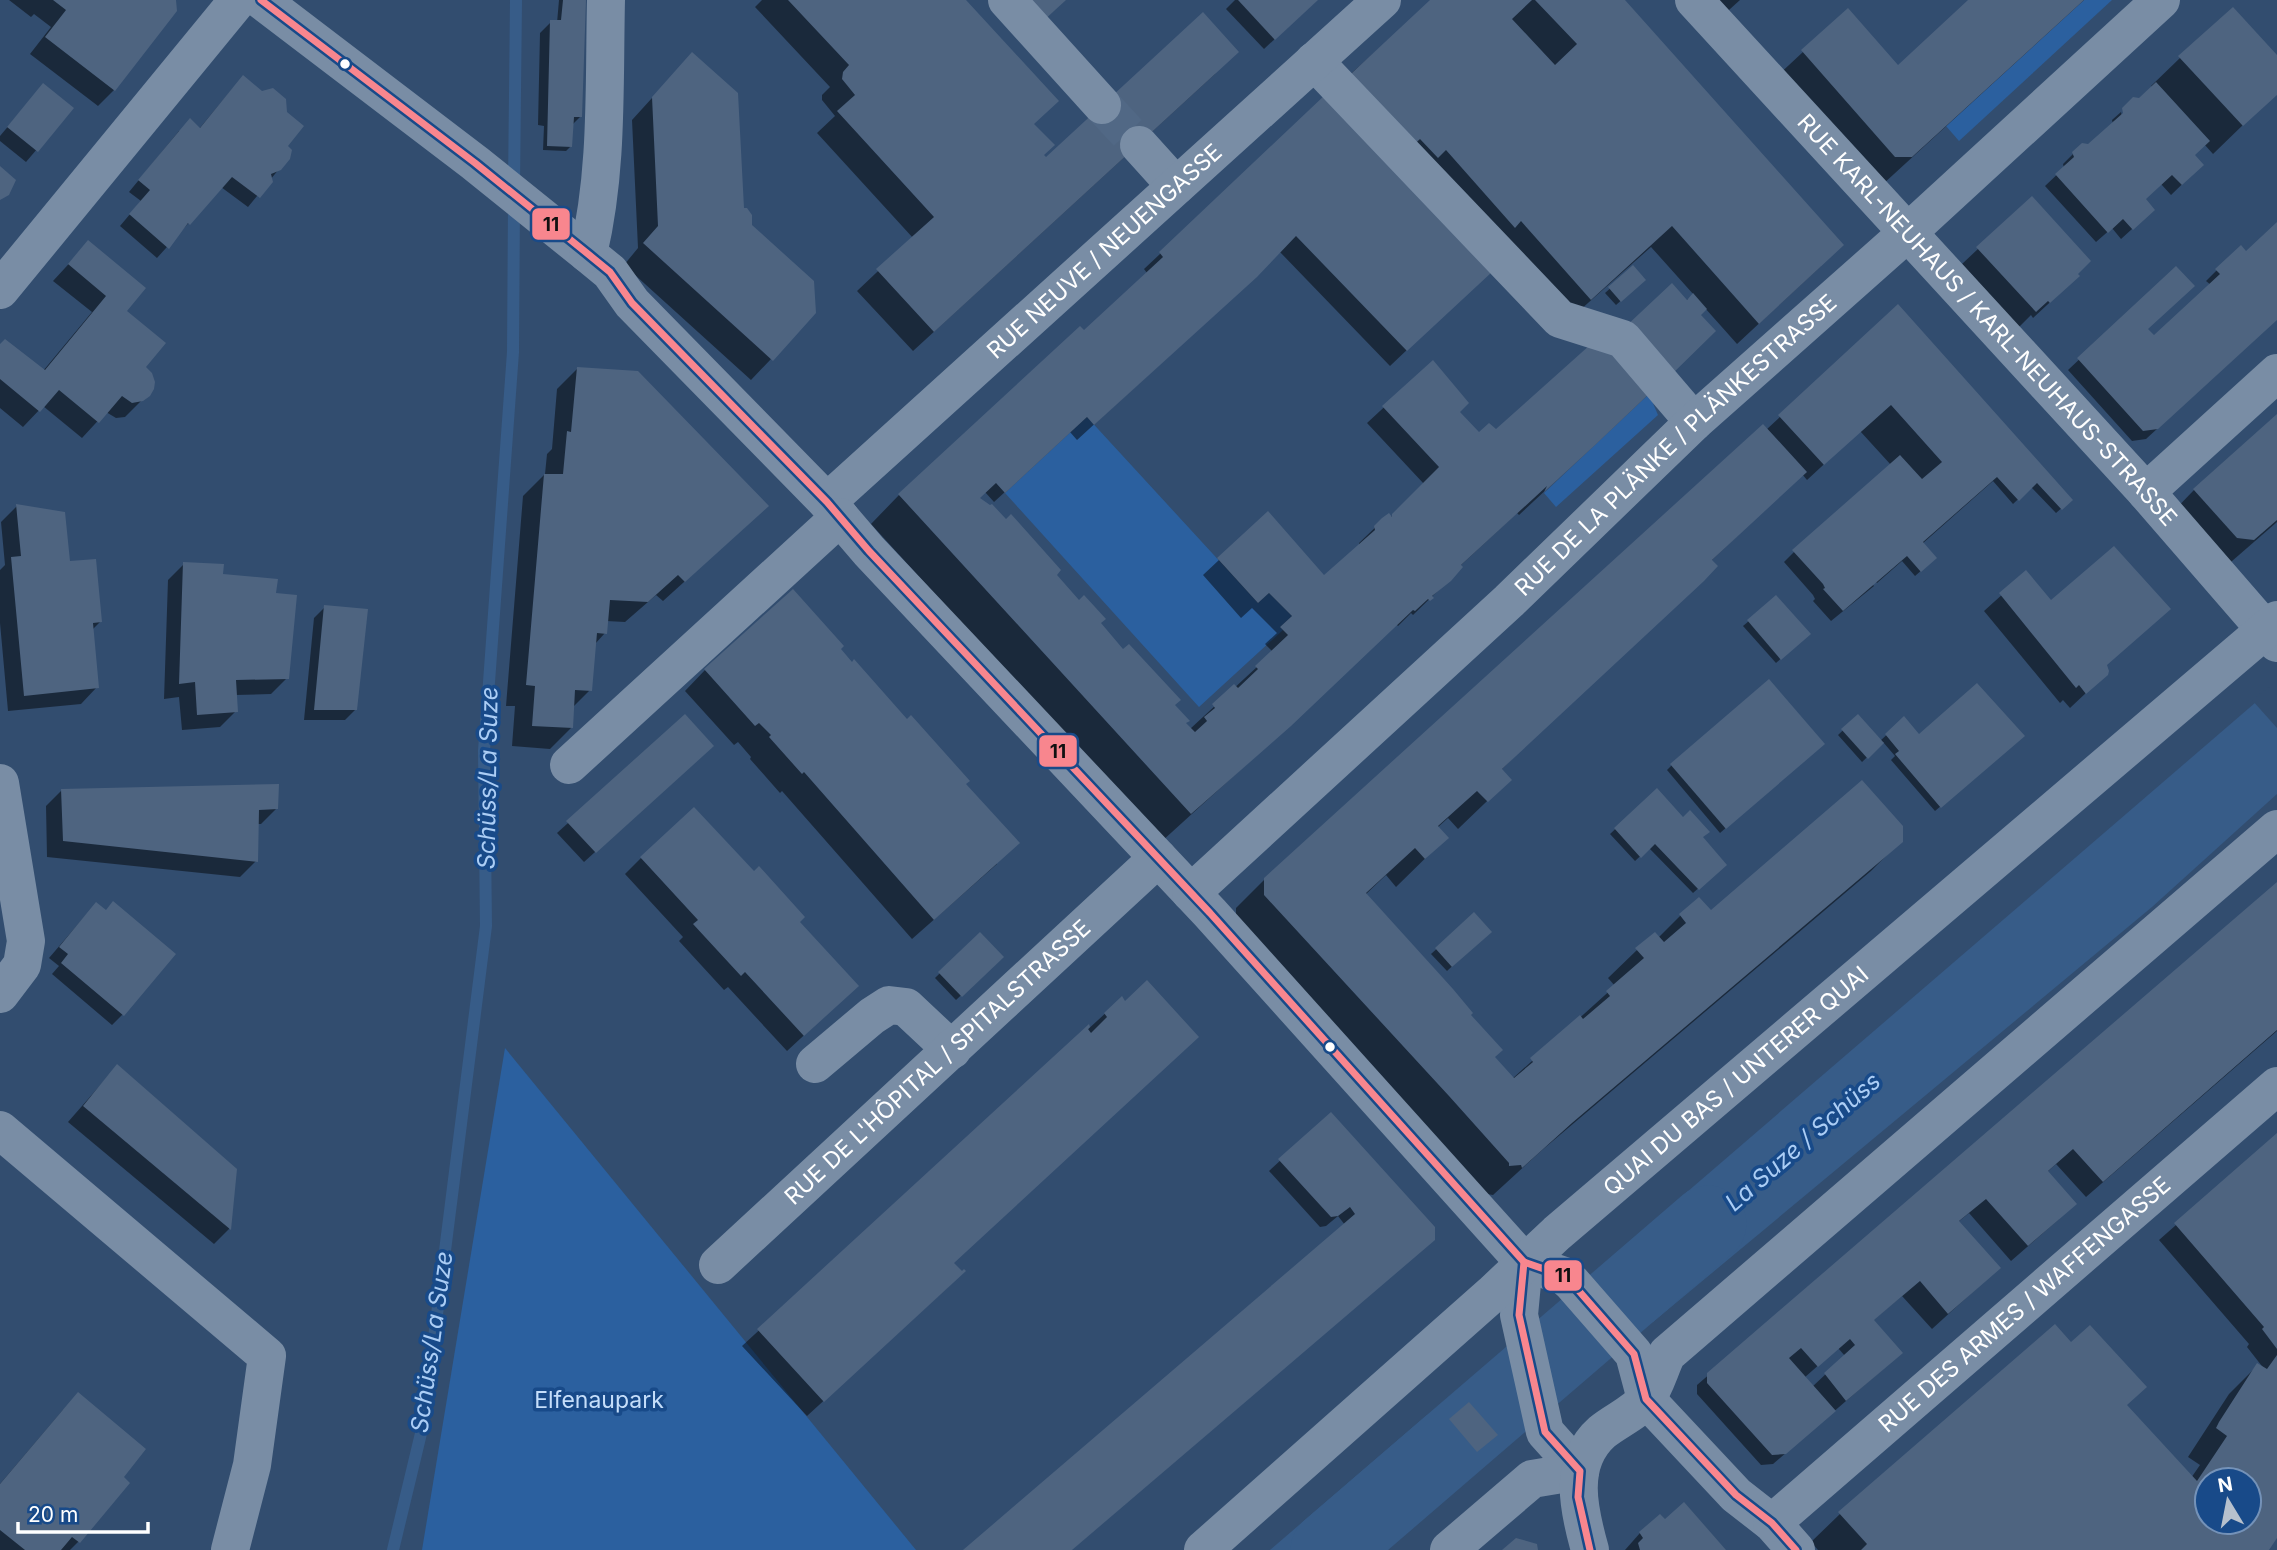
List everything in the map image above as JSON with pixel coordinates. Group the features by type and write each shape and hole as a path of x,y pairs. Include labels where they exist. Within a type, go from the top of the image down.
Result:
{"street":[{"path":"0,290 238,0"},
{"path":"261,0 475,163 610,272 632,303 833,510 1101,795 1524,1262 1564,1276 1572,1283 1634,1354 1646,1399 1736,1495 1784,1537"},
{"path":"588,254 597,215 601,178 606,0"},
{"path":"1007,0 1102,105"},
{"name":"RUE NEUVE / NEUENGASSE","path":"833,510 1176,186 1382,0"},
{"name":"RUE KARL-NEUHAUS / KARL-NEUHAUS-STRASSE","path":"1694,0 2273,631"},
{"name":"RUE DE LA PLÄNKE / PLÄNKESTRASSE","path":"1191,893 1509,601 1694,422 1906,234 2161,0"},
{"path":"1314,61 1560,319 1623,339 1694,422"},
{"path":"1139,145 1176,186"},
{"path":"2146,492 2277,373"},
{"path":"569,765 833,510"},
{"name":"QUAI DU BAS / UNTERER QUAI","path":"1203,1550 1492,1294 1524,1262 2273,631"},
{"path":"0,783 26,941 22,965 0,994"},
{"path":"1590,1550 1578,1497 1580,1471 1587,1449 1601,1433 1646,1399 1667,1354 2277,829"},
{"name":"RUE DE L'HÔPITAL / SPITALSTRASSE","path":"718,1265 1158,858"},
{"path":"815,1064 889,1005 906,1007 952,1051"},
{"name":"RUE DES ARMES / WAFFENGASSE","path":"1784,1537 2277,1086"},
{"path":"0,1130 267,1356 252,1465 230,1550"},
{"path":"1524,1262 1519,1315 1545,1432 1580,1471"},
{"path":"1449,1550 1532,1479 1580,1471"}],"green space":[{"path":"2084,0 2112,0 1959,141 1946,126"},
{"path":"1649,394 1658,415 1556,507 1544,493"},
{"path":"1087,417 1258,603 1269,593 1292,616 1280,627 1283,630 1199,707 1005,493"},
{"name":"Elfenaupark","path":"505,1048 916,1550 422,1550"}],"water":[{"path":"2277,684 2277,794 2152,907 1653,1322 1601,1266"},
{"path":"1427,1415 1476,1472 1384,1550 1270,1550"}],"pier":[{"path":"2277,681 2277,728 2252,700"}],"building":[{"path":"53,0 176,0 177,11 115,91 45,37 66,10"},
{"path":"563,0 586,0 582,117 574,117 572,147 547,146 550,20 561,20"},
{"path":"788,0 966,0 1059,101 1034,124 1055,145 1044,155 1046,157 1203,12 1239,52 934,332 876,269 934,217 837,111 855,95 842,79 843,72 849,65"},
{"path":"1022,0 1066,0 1042,22"},
{"path":"1238,0 1318,0 1275,40"},
{"path":"1430,0 1532,0 1512,19 1555,65 1577,44 1535,0 1625,0 1844,245 1759,324 1672,226 1591,300 1521,221 1515,228 1446,150 1438,158 1420,139 1404,154 1339,85"},
{"path":"1968,0 2084,0 1912,157 1895,157 1801,50 1848,8 1898,65"},
{"path":"2233,7 2277,55 2277,95 2243,126 2178,56"},
{"path":"692,52 738,93 744,208 752,215 752,225 814,281 816,313 773,361 643,243 658,226 652,97"},
{"path":"243,75 262,91 273,88 286,99 287,112 304,126 288,146 292,150 290,159 281,170 271,174 273,182 260,198 232,177 190,225 188,223 169,249 129,214 150,190 138,180 190,118 200,128"},
{"path":"2156,82 2210,141 2195,155 2204,165 2182,185 2172,175 2146,199 2155,210 2133,230 2123,219 2108,233 2055,174 2074,157 2072,152 2082,143 2088,144 2123,113 2122,108 2133,97 2139,98"},
{"path":"43,83 74,108 38,152 7,127"},
{"path":"1326,94 1492,272 1407,351 1296,236 1257,277 1094,425 1087,417 1005,493 996,483 980,498 992,504 1006,519 1011,514 1061,570 1057,575 1079,600 1084,595 1106,619 1101,623 1123,649 1129,644 1181,700 1175,705 1190,721 1186,723 1195,732 1207,721 1204,717 1215,708 1212,704 1234,684 1238,688 1258,669 1255,666 1288,635 1280,627 1292,616 1269,593 1258,603 1217,558 1268,511 1324,575 1375,530 1374,526 1382,518 1389,513 1392,517 1439,467 1382,406 1433,360 1469,403 1460,412 1479,432 1489,423 1496,429 1600,336 1649,394 1461,565 1463,567 1451,581 1432,596 1434,598 1430,601 1428,599 1413,610 1291,726 1191,814 898,494 1080,326 1084,330 1163,257 1159,252"},
{"path":"0,166 16,180 9,195 0,200"},
{"path":"2032,196 2091,261 2078,274 2080,276 2036,312 1976,247"},
{"path":"2277,222 2277,320 2158,429 2143,431 2077,358 2176,266 2195,286 2148,329 2154,335 2220,274 2215,269 2241,245 2246,251"},
{"path":"88,240 146,288 127,311 166,343 146,367 155,382 150,396 143,401 132,403 122,396 99,423 59,390 40,412 0,379 0,344 5,339 45,370 106,296 68,264"},
{"path":"1633,265 1646,280 1621,302 1608,287"},
{"path":"1672,283 1687,300 1693,293 1707,309 1701,315 1716,331 1669,377 1624,328"},
{"path":"1898,304 2073,500 2062,510 2037,483 2019,501 1997,477 1923,542 1937,558 1921,572 1907,556 1843,611 1792,550 1900,455 1922,479 1942,462 1891,405 1824,465 1778,415"},
{"path":"577,367 638,371 769,506 685,582 678,575 648,602 610,600 607,634 597,633 592,691 575,690 573,728 532,726 535,686 526,685 544,474 563,474 567,431 571,432"},
{"path":"2277,414 2277,520 2254,540 2237,538 2193,489"},
{"path":"1763,424 1807,472 1712,560 1718,566 1704,581 1502,769 1512,780 1488,802 1477,791 1438,826 1449,838 1425,859 1415,848 1366,893 1453,989 1473,1013 1471,1015 1503,1050 1495,1057 1514,1078 1533,1062 1530,1058 1580,1015 1583,1019 1610,996 1606,991 1644,958 1635,948 1655,932 1664,942 1686,923 1679,914 1699,897 1711,910 1862,780 1903,826 1903,842 1522,1168 1521,1165 1509,1166 1449,1096 1264,895 1264,878"},
{"path":"16,504 65,512 70,561 96,559 102,622 93,623 99,688 24,696 11,557 21,556"},
{"path":"2114,546 2171,609 2107,665 2108,675 2086,694 2079,685 2076,688 1999,593 2026,570 2051,600"},
{"path":"183,562 224,564 223,574 278,579 276,593 297,595 289,679 236,680 238,712 197,715 195,682 179,684"},
{"path":"793,589 844,646 841,649 852,662 854,659 907,719 911,715 970,781 966,784 1020,843 934,920 804,772 802,774 769,737 771,735 759,723 755,726 704,669"},
{"path":"1776,595 1811,634 1781,660 1747,620"},
{"path":"324,605 368,609 357,710 314,710"},
{"path":"1769,679 1825,744 1726,829 1670,764"},
{"path":"1977,683 2025,736 1941,808 1895,754 1899,751 1885,734 1904,716 1919,734"},
{"path":"685,714 714,746 596,853 566,821"},
{"path":"1858,714 1884,743 1868,759 1841,729"},
{"path":"279,784 278,809 259,810 258,862 63,841 61,789"},
{"path":"1657,788 1683,817 1690,810 1710,832 1703,837 1727,865 1699,890 1655,844 1641,858 1614,828"},
{"path":"694,807 754,871 759,866 805,917 800,922 859,986 804,1036 745,972 741,976 693,924 698,920 640,857"},
{"path":"2277,882 2277,1030 2103,1182 2073,1149 2048,1171 2077,1204 2028,1246 1986,1199 1959,1221 2001,1268 1948,1314 1920,1281 1874,1320 1903,1353 1846,1401 1824,1373 1855,1345 1850,1339 1818,1367 1801,1348 1789,1358 1836,1411 1786,1454 1772,1455 1707,1383 1707,1373"},
{"path":"113,901 176,954 124,1016 61,963 68,954 59,947 96,902 106,910"},
{"path":"1474,912 1492,932 1452,967 1435,948"},
{"path":"980,932 1004,957 962,997 938,972"},
{"path":"1147,980 1199,1037 954,1263 962,1271 966,1271 824,1402 757,1329 1089,1024 1091,1033 1107,1017 1104,1013 1122,996 1125,1001"},
{"path":"117,1064 237,1169 231,1230 83,1106"},
{"path":"1331,1112 1435,1227 1435,1240 1072,1550 963,1550 1355,1214 1350,1207 1338,1216 1331,1217 1278,1159"},
{"path":"2277,1133 2277,1349 2262,1329 2264,1327 2174,1223"},
{"path":"2055,1324 2071,1342 2090,1325 2147,1387 2127,1405 2193,1477 2193,1536 2263,1536 2263,1466 2207,1466 2227,1436 2216,1428 2219,1422 2257,1363 2267,1369 2277,1355 2277,1538 2269,1550 1861,1550 1867,1544 1838,1512"},
{"path":"78,1392 146,1449 124,1477 130,1483 80,1543 72,1537 61,1550 25,1550 0,1530 0,1484"},
{"path":"1469,1402 1498,1435 1477,1452 1449,1419"},
{"path":"1684,1502 1726,1550 1640,1550 1638,1543 1643,1538 1639,1532 1660,1514 1665,1519"},
{"path":"1516,1538 1537,1544 1538,1550 1502,1550"}],"waterway":[{"name":"Schüss/La Suze","path":"514,185 516,0"},
{"name":"Schüss/La Suze","path":"393,1550 423,1425 486,926 484,751 513,352 514,203"},
{"name":"La Suze / Schüss","path":"1329,1550 1708,1224"}],"tunnel":[{"path":"1102,105 1139,145"}],"transit line":[{"name":"11","path":"261,0 475,163 610,272 632,303 827,502 869,551 1210,913 1524,1262 1564,1276 1572,1283 1634,1354 1646,1399 1736,1495 1772,1523 1796,1550"},
{"name":"11","path":"1524,1262 1519,1315 1545,1432 1580,1471 1578,1497 1590,1550"}]}
